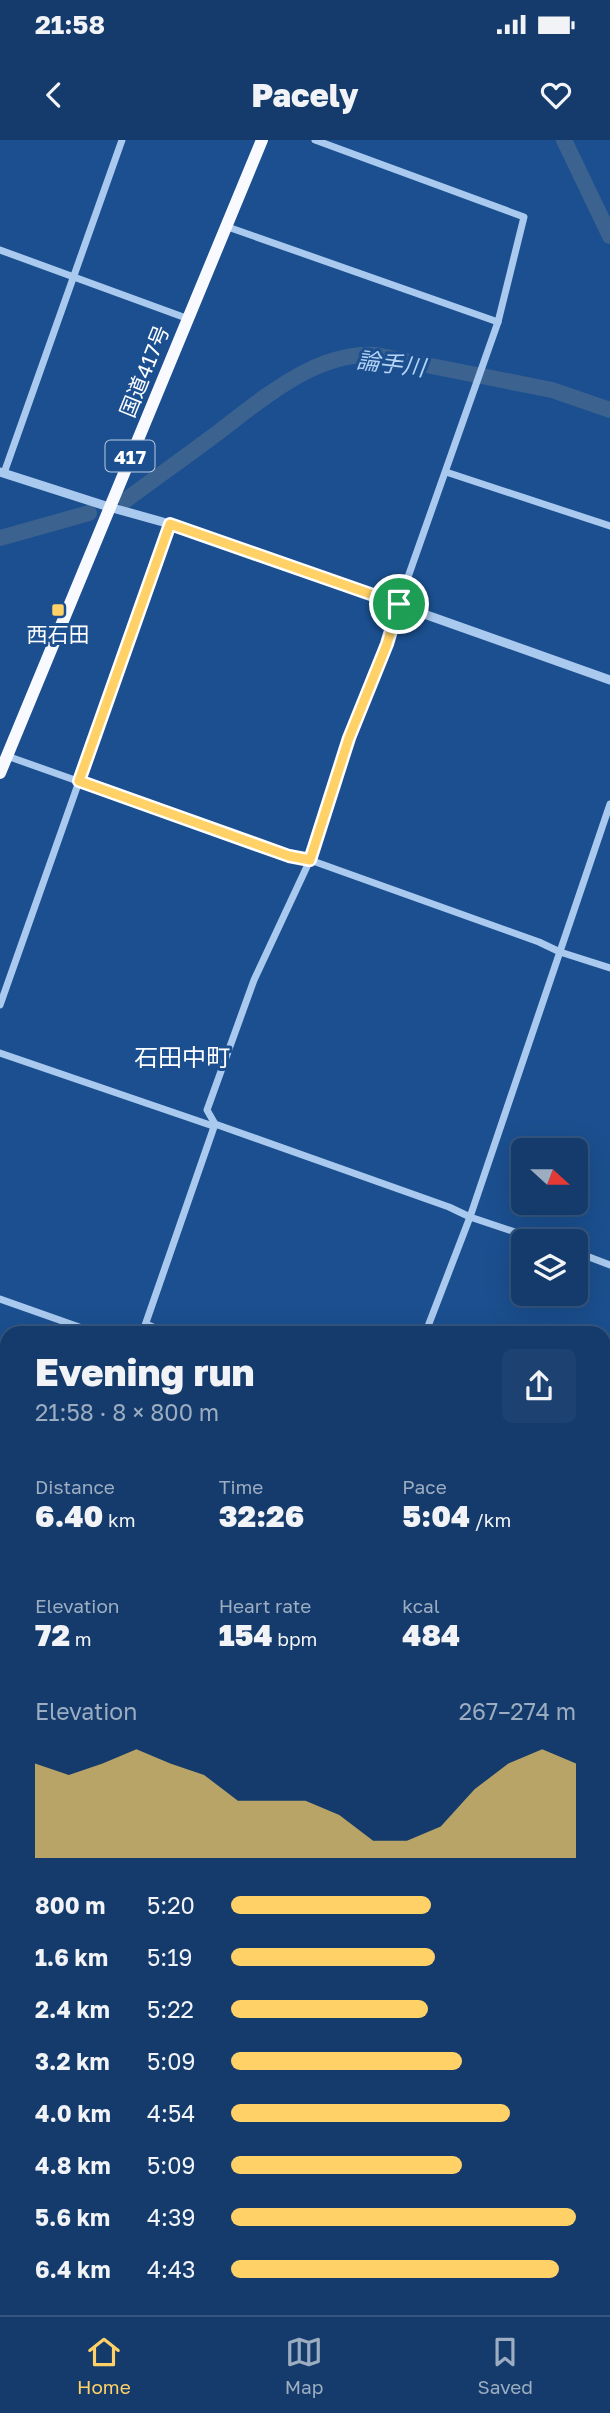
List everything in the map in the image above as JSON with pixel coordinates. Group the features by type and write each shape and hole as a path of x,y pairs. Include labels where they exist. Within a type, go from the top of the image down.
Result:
{"highway":[{"name":"国道417号","path":"0,773 186,318 262,140"}],"street":[{"path":"122,140 2,472 170,524 610,680"},
{"path":"151,1326 146,1324 214,1125 207,1110 254,980 310,860 349,738 387,644 498,322 524,217 315,140"},
{"path":"225,225 498,322"},
{"path":"0,250 186,318"},
{"path":"446,472 610,526"},
{"path":"0,1005 170,524"},
{"path":"7,756 289,856 310,860 539,942 560,953 610,968"},
{"path":"428,1326 470,1217 610,804"},
{"path":"0,1053 449,1206 470,1217 511,1231"},
{"path":"588,1257 610,1265"},
{"path":"0,1299 76,1326"}],"waterway":[{"path":"564,140 610,236"},
{"name":"論手川","path":"126,500 288,381 331,361 353,356 376,355 552,390 610,410"},
{"name":"論手川","path":"0,538 89,513"}],"place":[{"name":"西石田","path":"58,610"}],"district":[{"name":"石田中町","path":"182,1056"}],"route":[{"path":"170,524 399,604 387,644 349,738 310,860 289,856 79,781 170,524"}]}
